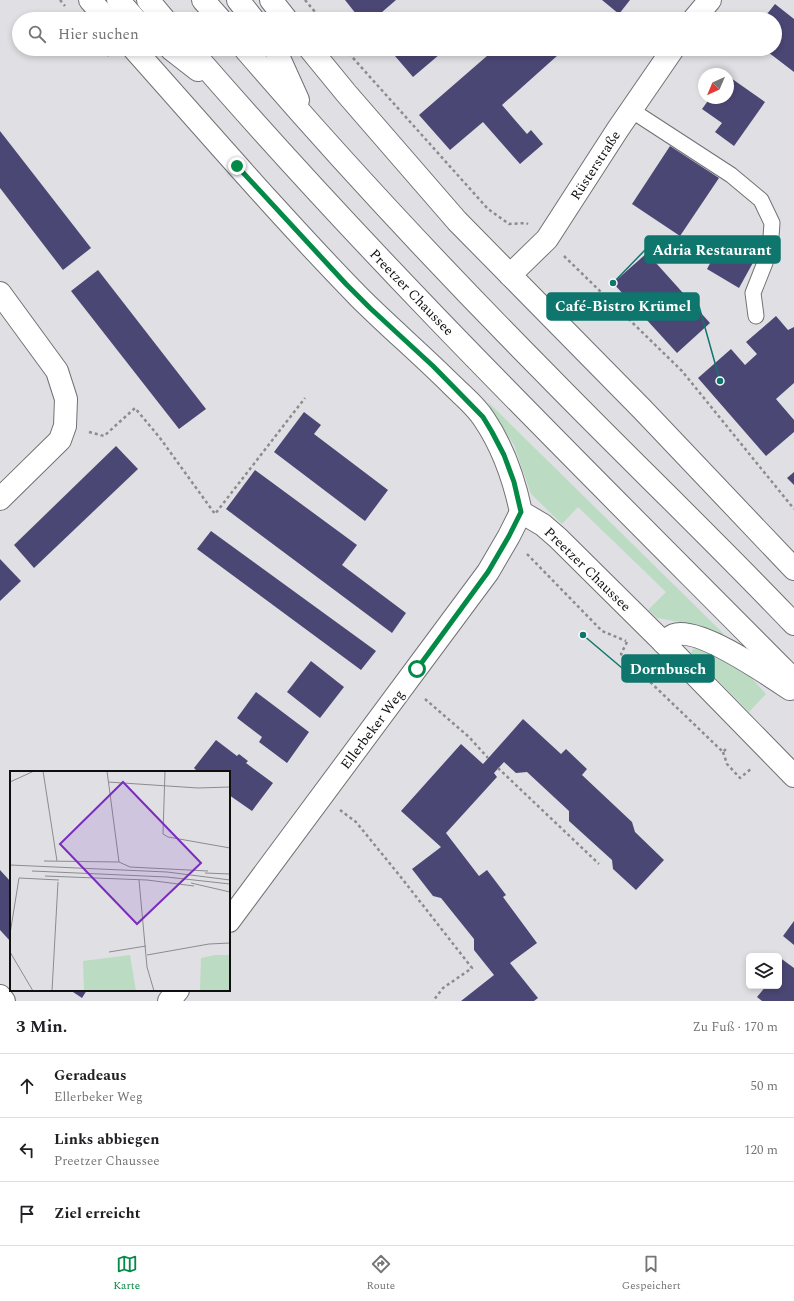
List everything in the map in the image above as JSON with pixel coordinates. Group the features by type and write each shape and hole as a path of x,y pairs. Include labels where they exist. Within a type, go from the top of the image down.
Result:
{"main road":[{"path":"90,0 101,12"},
{"path":"118,0 129,12"},
{"path":"148,0 158,12"},
{"path":"203,0 214,12"},
{"path":"238,0 247,12"},
{"path":"271,0 280,12"},
{"path":"700,12 710,0"},
{"path":"140,56 237,166 324,261 370,308 438,371 483,417 504,455 514,482 521,512"},
{"path":"179,56 228,94"},
{"name":"Preetzer Chaussee","path":"196,56 228,94 411,292 794,680"},
{"path":"251,56 309,123 432,256 549,378 794,624"},
{"path":"278,56 309,123"},
{"path":"316,56 457,221 643,410 794,569"},
{"name":"Rüsterstraße","path":"510,275 547,239 668,56"},
{"path":"0,293 57,371 66,399 65,426 60,440 0,499"},
{"name":"Preetzer Chaussee","path":"521,512 558,538 663,642 794,776"},
{"name":"Ellerbeker Weg","path":"230,920 488,572 521,512"},
{"path":"663,642 674,635 682,634 709,641 756,666 794,692"},
{"path":"169,1001 177,991"},
{"path":"0,996 4,1001"}],"lane":[{"path":"631,110 731,175 761,200 772,223 770,250 752,293 756,316"}],"path":[{"path":"305,0 315,12"},
{"path":"351,56 488,209 509,224 526,223 547,239 682,371 794,510"},
{"path":"65,426 104,436 135,408 160,438 214,514 304,398"},
{"path":"627,642 621,654 723,752 727,764 740,778 752,767"},
{"path":"406,683 469,737 488,758"},
{"path":"723,752 728,747"},
{"path":"498,768 599,864"},
{"path":"322,796 356,822 472,968 443,988 433,1001"}],"green space":[{"path":"488,402 724,634 719,636 702,626 657,618 648,610 666,592 578,507 562,524 531,494 514,445 495,416"},
{"path":"695,646 748,674 766,694 749,712 691,653"}],"building":[{"path":"345,0 396,0 382,12 354,12"},
{"path":"602,0 630,0 621,12 617,12"},
{"path":"775,4 794,19 794,72 773,56 782,56 782,12 769,12"},
{"path":"395,56 438,56 413,77"},
{"path":"487,56 557,56 502,105 527,134 531,130 543,144 520,164 483,122 450,150 419,115"},
{"path":"734,80 765,102 734,146 715,132 722,123 702,109 706,104 734,104"},
{"path":"0,131 91,248 63,270 0,188"},
{"path":"670,146 719,178 680,236 632,204"},
{"path":"723,240 755,259 739,288 707,269"},
{"path":"647,253 710,323 677,353 613,283"},
{"path":"98,270 206,409 179,429 71,291"},
{"path":"776,316 788,330 794,327 794,383 776,399 794,420 794,432 766,456 698,378 731,349 745,365 757,354 746,342"},
{"path":"304,412 321,425 314,434 388,490 365,521 274,452"},
{"path":"116,446 138,469 34,568 14,545"},
{"path":"255,470 357,545 342,565 406,613 392,633 226,509"},
{"path":"794,472 794,485 787,478"},
{"path":"211,531 376,651 361,670 197,549"},
{"path":"0,559 21,581 0,601"},
{"path":"311,661 344,687 320,718 287,692"},
{"path":"256,692 309,732 287,763 259,742 262,737 237,718"},
{"path":"523,719 561,754 566,749 587,769 582,775 632,822 635,832 664,860 636,890 613,869 612,860 569,821 569,811 527,772 516,773 504,762 494,773 497,777 446,833 479,876 487,870 506,895 503,897 537,943 510,963 538,998 534,1001 461,1001 494,975 474,950 474,939 441,898 433,896 412,869 441,847 401,811 461,744 483,764"},
{"path":"216,740 237,756 239,754 248,761 246,763 273,783 252,811 230,796 230,771 197,771 194,768"},
{"path":"0,870 10,881 10,941 0,930"},
{"path":"794,921 794,945 783,936"},
{"path":"782,959 794,968 794,1001 762,1001 757,997 764,989 782,989"},
{"path":"72,991 86,991 82,998"}],"place":[{"name":"Adria Restaurant","path":"613,283"},
{"name":"Café-Bistro Krümel","path":"720,381"},
{"name":"Dornbusch","path":"583,635"}],"route":[{"path":"237,166 346,284 433,366 483,417 504,455 514,482 521,512 516,523 488,572 417,669"}]}
